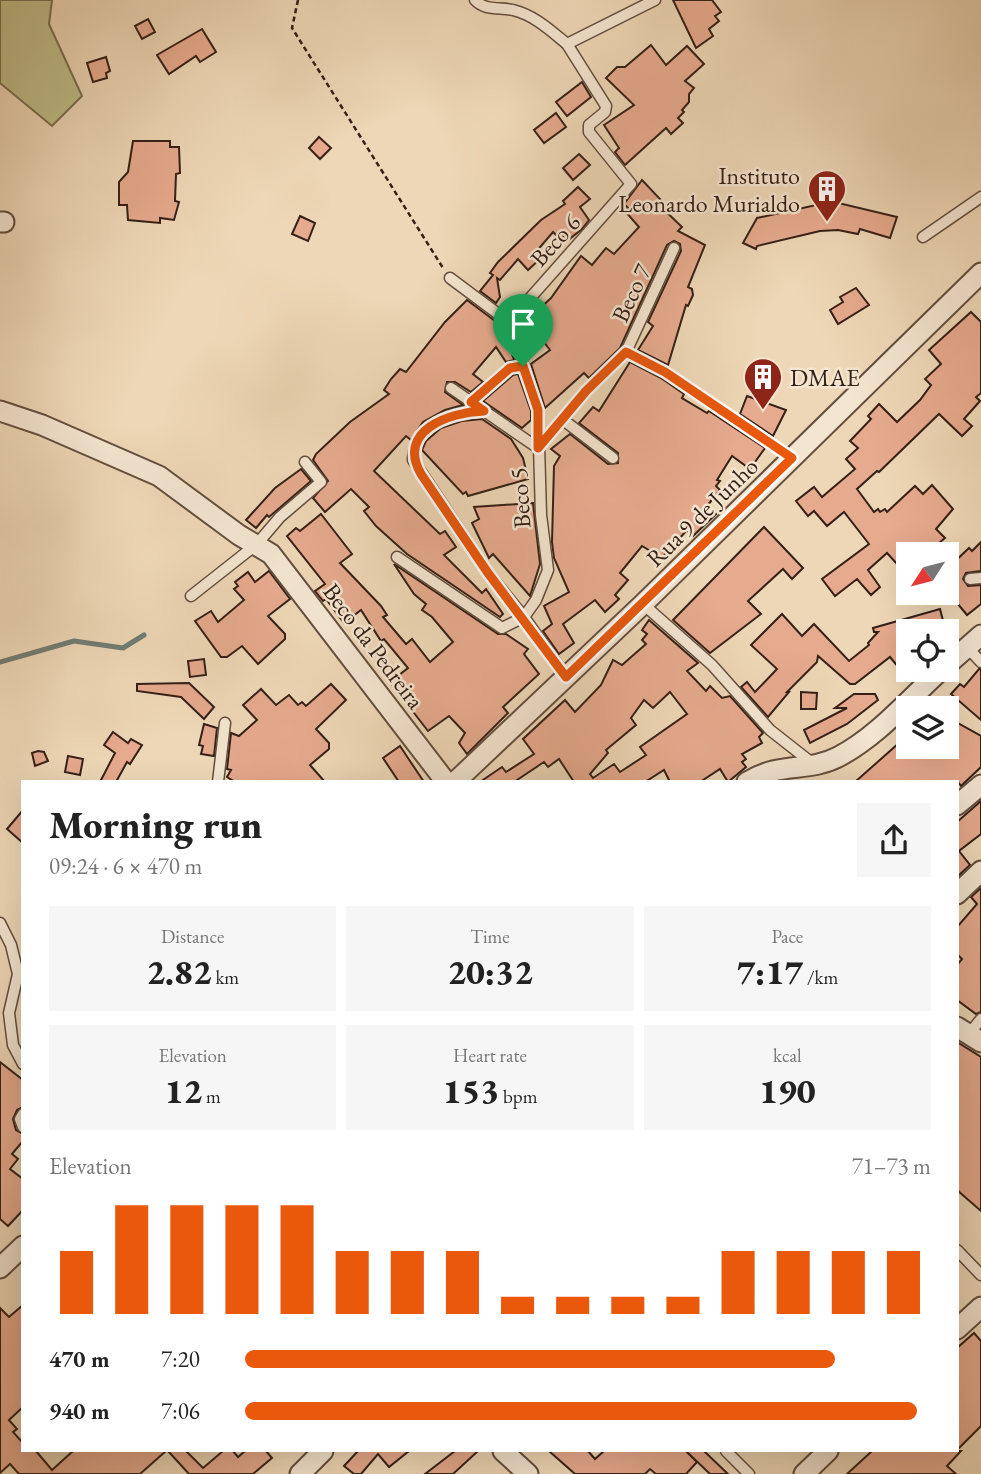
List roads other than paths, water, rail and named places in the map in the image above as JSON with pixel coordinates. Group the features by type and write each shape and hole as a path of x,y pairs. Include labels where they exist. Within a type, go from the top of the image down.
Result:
{"street":[{"name":"Rua 9 de Junho","path":"457,780 643,604 981,273"},
{"name":"Beco da Pedreira","path":"0,411 42,425 159,476 239,535 257,544 285,568 444,780"},
{"path":"959,654 974,641"},
{"path":"752,780 785,766 815,766 859,744 928,682"},
{"path":"959,803 981,785"},
{"path":"959,892 981,871"},
{"path":"959,1327 981,1307"},
{"path":"300,1474 322,1452"},
{"path":"504,1452 528,1474"},
{"path":"804,1474 827,1452"}],"lane":[{"path":"475,0 484,7 513,10 540,22 567,44 655,0"},
{"name":"Beco 6","path":"509,322 631,184 589,132 589,125 605,113 606,106 567,44"},
{"path":"923,237 981,197"},
{"name":"Beco 7","path":"538,448 626,352 674,247"},
{"path":"450,278 509,322"},
{"name":"Beco 5","path":"509,322 538,410 541,515 548,570 536,600 524,617"},
{"path":"626,352 665,372 792,458"},
{"path":"471,402 510,368 523,366"},
{"path":"451,388 538,448"},
{"path":"484,411 460,411 437,420 417,443 413,460 488,573 524,617 566,677"},
{"path":"562,419 613,458"},
{"path":"191,596 257,544 280,517 321,482 305,462"},
{"path":"397,557 502,628 524,617"},
{"path":"970,579 981,578"},
{"path":"643,604 712,665 770,730 815,766"},
{"path":"974,641 981,662"},
{"path":"218,780 225,723"},
{"path":"0,923 11,945 18,974 9,1013 13,1045 21,1060"},
{"path":"959,1252 981,1275"},
{"path":"727,1452 749,1474"}],"waterway":[{"path":"0,662 74,641 123,648 144,635"}],"place":[{"name":"Instituto Leonardo Murialdo","path":"827,223"},
{"name":"DMAE","path":"763,411"}]}
